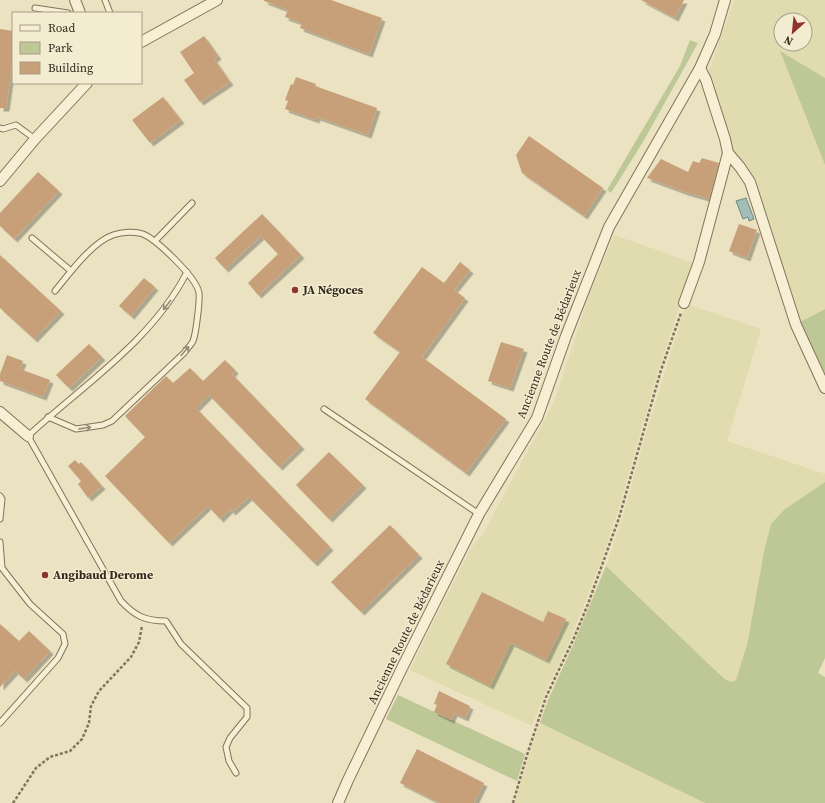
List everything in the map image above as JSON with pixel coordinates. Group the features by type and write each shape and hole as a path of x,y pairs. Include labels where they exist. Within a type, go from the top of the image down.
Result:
{"street":[{"path":"75,0 80,12"},
{"path":"142,41 217,0"},
{"name":"Ancienne Route de Bédarieux","path":"338,803 402,668 479,514 537,418 566,336 609,226 700,68 715,34 725,0"},
{"path":"684,303 699,262 728,154 726,139 706,80 700,68"},
{"path":"0,181 35,139 86,84"},
{"path":"728,154 740,167 750,182 796,325 825,388"},
{"path":"0,412 28,436"}],"lane":[{"path":"105,0 110,12"},
{"path":"35,8 61,12"},
{"path":"0,128 3,129 16,125 35,139"},
{"path":"155,241 192,204"},
{"path":"48,417 76,429 103,425 112,421 184,353 194,340 199,306 199,291 187,272 155,241 142,234 128,232 104,239 81,259 54,291"},
{"path":"32,238 71,271"},
{"path":"187,272 178,291 152,325 116,359 28,436 121,601 131,612 144,618 154,621 166,621 181,644 247,708 247,717 230,738 226,747 229,761 236,773"},
{"path":"324,409 479,514"},
{"path":"0,496 2,499 0,519"},
{"path":"0,542 2,568 30,604 63,634 65,644 58,658 0,723"}],"path":[{"path":"513,803 546,697 574,638 620,518 661,370 684,303"},
{"path":"13,803 36,768 50,757 70,750 82,739 89,723 91,706 99,691 131,657 139,642 144,618"}],"shaded area":[{"path":"734,0 825,0 825,78 780,52 825,164 825,309 798,323 735,155 708,74"},
{"path":"614,235 694,263 658,372 618,511 602,558 569,643 547,688 532,726 410,670 471,548 484,532 554,402 589,296"},
{"path":"686,304 761,329 727,441 825,474 825,482 785,509 764,552 747,645 738,676 736,680 732,682 726,680 716,671 606,566 624,512 648,426"},
{"path":"540,723 705,803 515,803"}],"green space":[{"path":"690,40 698,43 643,142 611,193 607,190 680,66"},
{"path":"780,52 825,78 825,165"},
{"path":"825,309 825,381 798,323"},
{"path":"825,482 825,658 818,673 825,677 825,803 705,803 540,723 548,700 574,643 606,566 726,680 732,682 736,680 747,645 764,552 771,524 785,509"},
{"path":"398,695 525,754 517,781 386,719"}],"water":[{"path":"746,198 754,219 749,221 748,217 743,219 736,201"}],"building":[{"path":"264,0 331,0 382,18 369,54 300,28 302,23 285,17 288,10"},
{"path":"641,0 684,0 675,18"},
{"path":"0,29 12,31 12,66 6,108 0,108"},
{"path":"204,36 218,56 214,59 230,82 200,102 184,80 194,73 180,52"},
{"path":"296,77 316,84 315,86 377,108 368,135 317,117 316,120 285,109 288,101 285,100 291,84 293,85"},
{"path":"163,97 181,120 150,143 132,120"},
{"path":"529,136 603,188 584,216 522,173 516,155"},
{"path":"702,158 719,163 709,199 647,178 661,159 688,172 693,161 699,163"},
{"path":"38,172 59,191 14,239 0,226 0,213"},
{"path":"262,214 301,255 258,295 248,283 278,254 261,236 225,269 215,258"},
{"path":"739,224 757,230 747,258 729,251"},
{"path":"0,255 61,311 34,339 0,308"},
{"path":"460,262 470,270 454,290 465,298 422,357 506,419 466,473 365,399 400,352 373,333 422,267 444,283"},
{"path":"144,278 155,287 131,316 119,306"},
{"path":"501,342 524,349 510,388 488,381"},
{"path":"89,344 102,357 69,388 56,375"},
{"path":"7,355 23,361 20,369 50,380 43,397 0,381 0,374"},
{"path":"225,360 235,370 232,374 301,446 279,467 209,395 196,408 330,547 314,563 249,497 232,512 230,509 220,519 208,506 169,543 105,476 145,437 125,416 166,376 173,383 190,368 203,381"},
{"path":"329,452 363,485 329,519 296,485"},
{"path":"75,460 79,464 81,462 102,486 88,498 78,484 81,481 68,466"},
{"path":"390,525 419,555 361,612 331,582"},
{"path":"482,592 543,622 548,611 566,619 546,660 511,643 490,686 446,664"},
{"path":"0,624 19,641 29,631 50,651 24,679 15,671 0,687"},
{"path":"439,691 470,706 465,718 454,713 451,720 434,712 437,705 434,704"},
{"path":"417,749 484,783 474,803 440,803 400,783"}],"place":[{"name":"JA Négoces","path":"295,290"},
{"name":"Angibaud Derome","path":"45,575"}]}
